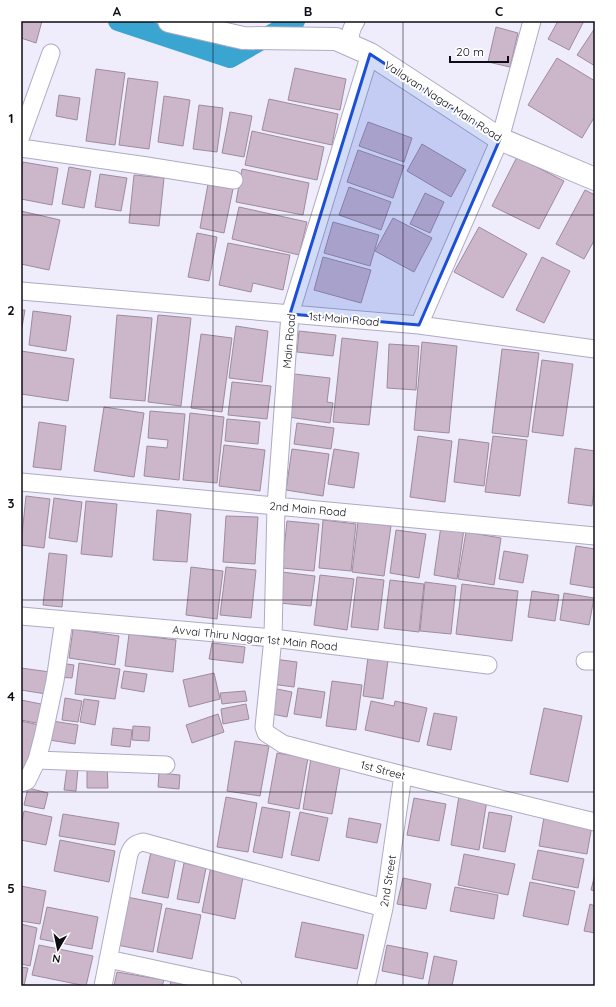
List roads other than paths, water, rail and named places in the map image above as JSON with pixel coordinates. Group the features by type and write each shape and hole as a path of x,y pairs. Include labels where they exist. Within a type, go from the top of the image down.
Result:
{"street":[{"path":"168,21 243,38 352,46"},
{"name":"Main Road","path":"273,638 276,506 290,314 352,46 350,34 351,28 356,21"},
{"path":"419,325 500,139 532,21"},
{"name":"Vallavan Nagar Main Road","path":"352,46 500,139 595,179"},
{"path":"21,136 51,53"},
{"path":"21,148 234,180"},
{"name":"1st Main Road","path":"21,291 419,325 595,349"},
{"name":"2nd Main Road","path":"21,482 595,536"},
{"name":"Avvai Thiru Nagar 1st Main Road","path":"21,616 273,638 488,665"},
{"path":"21,783 27,782 37,760 44,736 55,681 64,620"},
{"name":"1st Street","path":"273,638 264,727 266,733 283,744 595,822"},
{"path":"37,760 166,765"},
{"name":"2nd Street","path":"366,986 384,908 403,775"},
{"path":"103,986 129,854 132,847 143,842 384,908"},
{"path":"108,959 233,986"}],"waterway":[{"path":"118,21 230,58 295,21"}]}
